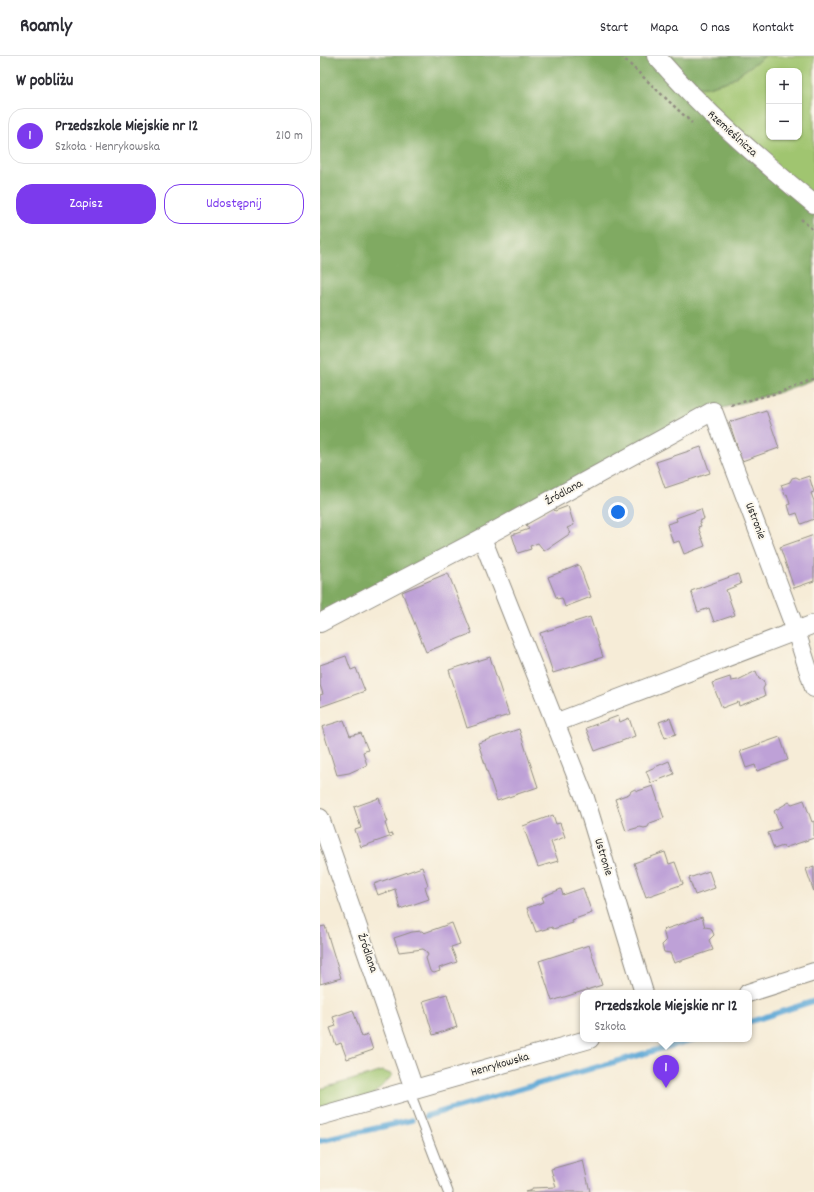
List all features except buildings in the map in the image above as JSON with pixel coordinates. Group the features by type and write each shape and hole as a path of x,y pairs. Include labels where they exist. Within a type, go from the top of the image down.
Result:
{"street":[{"name":"Rzemieślnicza","path":"656,56 684,88 726,130 814,204"},
{"name":"Źródlana","path":"320,623 482,538 714,411"},
{"name":"Ustronie","path":"714,411 796,631 814,688"},
{"name":"Ustronie","path":"482,538 585,798 643,990"},
{"path":"556,723 814,624"},
{"name":"Źródlana","path":"320,818 411,1090"},
{"path":"752,992 814,972"},
{"name":"Henrykowska","path":"320,1116 580,1042"}],"lane":[{"path":"411,1090 448,1192"}],"path":[{"path":"714,411 780,392 814,379"}],"green space":[{"path":"320,56 765,56 731,80 708,87 685,88 814,204 814,379 780,392 713,411 320,623"},
{"path":"765,56 814,56 814,204 684,88 708,87 731,80"},
{"path":"383,1071 393,1075 365,1103 320,1116 320,1089"}],"waterway":[{"path":"752,1021 814,1001"},
{"path":"426,1116 685,1042"},
{"path":"320,1141 412,1120"}],"place":[{"name":"Przedszkole Miejskie nr 12","path":"666,1088"}]}
